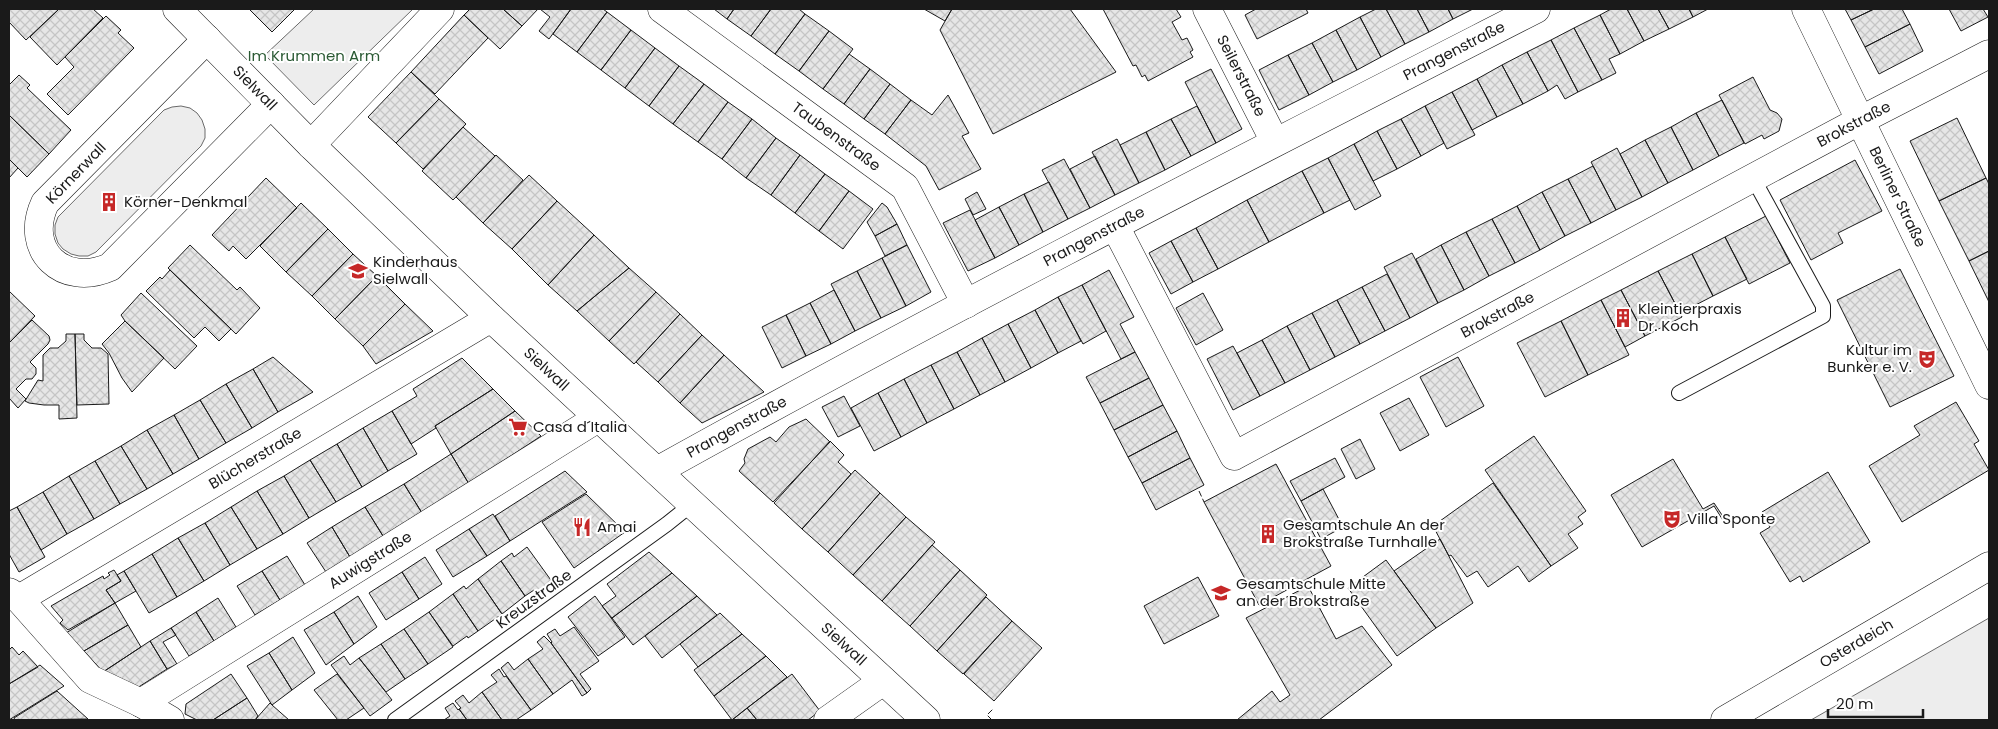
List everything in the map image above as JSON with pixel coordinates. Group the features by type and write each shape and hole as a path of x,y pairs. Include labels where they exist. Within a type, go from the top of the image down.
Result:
{"street":[{"name":"Sielwall","path":"177,9 311,145 491,318 926,720"},
{"path":"311,145 440,9"},
{"name":"Taubenstraße","path":"662,9 905,187 966,304"},
{"name":"Seilerstraße","path":"1207,9 1275,142"},
{"name":"Prangenstraße","path":"657,471 966,304 1275,142 1536,9"},
{"name":"Berliner Straße","path":"1806,9 1989,385"},
{"name":"Körnerwall","path":"207,39 46,203 40,214 38,226 40,238 50,259 72,273 85,275 98,273 110,267 271,104"},
{"name":"Brokstraße","path":"1115,226 1234,456 1861,120 1989,54"},
{"name":"Blücherstraße","path":"14,595 491,318"},
{"name":"Auwigstraße","path":"141,703 598,418"},
{"name":"Osterdeich","path":"1725,720 1989,566"},
{"path":"14,595 90,679 141,703 170,720"},
{"path":"828,720 883,681"}],"lane":[{"path":"1678,393 1823,316 1823,306 1753,178"},
{"name":"Kreuzstraße","path":"395,720 692,504"}],"shaded area":[{"name":"Im Krummen Arm","path":"314,9 413,9 314,105 265,55"},
{"path":"181,106 190,108 202,120 205,138 201,146 96,252 88,256 79,256 63,249 58,243 55,234 55,225 58,217 164,110"},
{"path":"1989,618 1989,720 1811,720"}],"building":[{"path":"9,9 59,9 26,40 9,22"},
{"path":"59,9 93,9 103,18 57,65 30,37"},
{"path":"249,9 295,9 272,32"},
{"path":"470,9 503,9 522,26 500,49 464,15"},
{"path":"503,9 538,9 522,26"},
{"path":"540,9 571,9 549,39 539,31 550,17"},
{"path":"571,9 603,9 607,12 577,52 553,34"},
{"path":"714,9 734,9 727,19"},
{"path":"734,9 771,9 751,36 727,19"},
{"path":"771,9 799,9 805,14 775,54 751,36"},
{"path":"924,9 952,9 945,21"},
{"path":"952,9 1070,9 1116,72 993,134 940,30"},
{"path":"1103,9 1176,9 1181,17 1172,22 1182,40 1187,38 1193,50 1190,52 1193,57 1148,81 1145,75 1142,77 1136,65 1133,66"},
{"path":"1256,9 1306,9 1308,13 1257,39 1245,15"},
{"path":"1376,9 1386,9 1405,44 1381,57 1360,17"},
{"path":"1386,9 1417,9 1429,32 1405,44"},
{"path":"1417,9 1448,9 1453,19 1429,32"},
{"path":"1448,9 1473,9 1453,19"},
{"path":"1611,9 1627,9 1644,41 1620,54 1600,15"},
{"path":"1627,9 1658,9 1669,29 1644,41"},
{"path":"1658,9 1689,9 1693,17 1669,29"},
{"path":"1689,9 1708,9 1693,17"},
{"path":"1845,9 1874,9 1851,20"},
{"path":"1874,9 1902,9 1910,24 1865,47 1851,20"},
{"path":"1949,9 1983,9 1988,17 1961,31"},
{"path":"607,12 631,30 601,70 577,52"},
{"path":"805,14 829,31 799,71 775,54"},
{"path":"464,15 488,38 435,94 411,72"},
{"path":"1600,15 1620,54 1609,59 1616,73 1602,80 1574,28"},
{"path":"106,16 121,30 118,33 134,48 68,115 47,94 74,67 65,57"},
{"path":"1360,17 1381,57 1357,70 1336,30"},
{"path":"1910,24 1923,51 1879,74 1865,47"},
{"path":"1574,28 1602,80 1578,92 1551,40"},
{"path":"631,30 655,48 625,88 601,70"},
{"path":"1336,30 1357,70 1333,82 1312,43"},
{"path":"829,31 853,49 823,89 799,71"},
{"path":"1551,40 1578,92 1565,99 1557,85 1548,91 1527,52"},
{"path":"1312,43 1333,82 1309,95 1288,55"},
{"path":"655,48 679,66 649,106 625,88"},
{"path":"1527,52 1548,91 1523,104 1502,65"},
{"path":"849,54 870,69 844,104 823,89"},
{"path":"1288,55 1309,95 1279,110 1259,70"},
{"path":"1502,65 1523,104 1497,117 1477,79"},
{"path":"679,66 704,84 673,124 649,106"},
{"path":"870,69 890,84 864,119 844,104"},
{"path":"1211,69 1242,129 1216,143 1185,82"},
{"path":"411,72 439,99 396,143 368,117"},
{"path":"19,75 30,85 27,88 71,130 49,154 9,115 9,85"},
{"path":"1753,77 1770,110 1777,113 1782,119 1779,131 1764,139 1762,135 1745,144 1719,95"},
{"path":"1477,79 1497,117 1472,130 1452,92"},
{"path":"704,84 728,102 698,142 673,124"},
{"path":"890,84 911,100 885,134 864,119"},
{"path":"1452,92 1475,135 1447,149 1425,106"},
{"path":"948,95 969,133 962,136 981,169 939,190 926,166 885,134 911,100 932,115"},
{"path":"439,99 466,124 423,169 396,143"},
{"path":"1722,100 1744,143 1719,156 1696,113"},
{"path":"728,102 752,119 722,159 698,142"},
{"path":"1197,106 1216,143 1191,156 1171,119"},
{"path":"1425,106 1444,143 1421,156 1401,119"},
{"path":"1696,113 1719,156 1693,170 1671,127"},
{"path":"9,115 49,154 27,177 9,159"},
{"path":"1957,118 1986,178 1939,201 1910,141"},
{"path":"752,119 776,138 746,178 722,159"},
{"path":"1171,119 1191,156 1165,170 1146,132"},
{"path":"1401,119 1421,156 1397,169 1377,131"},
{"path":"463,127 495,156 453,200 422,171"},
{"path":"1671,127 1693,170 1668,183 1645,140"},
{"path":"1377,131 1397,169 1373,181 1354,144"},
{"path":"1146,132 1165,170 1139,183 1120,145"},
{"path":"776,138 800,155 771,195 746,178"},
{"path":"1117,139 1139,183 1115,195 1092,152"},
{"path":"1645,140 1668,183 1642,197 1620,154"},
{"path":"1354,144 1381,196 1355,210 1328,158"},
{"path":"1617,148 1642,197 1616,210 1591,162"},
{"path":"496,155 523,180 483,223 456,197"},
{"path":"800,155 825,174 795,213 771,195"},
{"path":"1095,156 1115,195 1090,208 1070,169"},
{"path":"1328,158 1350,200 1324,213 1302,171"},
{"path":"9,159 18,168 9,178"},
{"path":"1064,159 1090,208 1068,219 1042,170"},
{"path":"1855,160 1882,211 1838,233 1843,243 1811,260 1780,200"},
{"path":"1593,166 1616,210 1591,223 1568,179"},
{"path":"1302,171 1324,213 1269,242 1247,200"},
{"path":"825,174 849,191 819,231 795,213"},
{"path":"529,175 557,201 512,249 483,223"},
{"path":"266,178 297,208 246,259 233,246 229,251 212,235"},
{"path":"1986,178 1989,184 1989,251 1969,261 1939,201"},
{"path":"1568,179 1591,223 1565,236 1542,192"},
{"path":"1049,182 1068,219 1043,232 1024,194"},
{"path":"849,191 873,209 843,249 819,231"},
{"path":"977,192 986,209 973,215 965,199"},
{"path":"1542,192 1565,236 1540,250 1517,206"},
{"path":"1024,194 1043,232 1019,245 999,207"},
{"path":"1247,200 1269,242 1218,269 1196,228"},
{"path":"557,201 594,235 548,285 512,249"},
{"path":"301,203 328,229 286,272 260,246"},
{"path":"882,203 887,207 897,224 875,236 867,222"},
{"path":"1517,206 1540,250 1515,263 1492,219"},
{"path":"999,207 1019,245 995,258 975,220"},
{"path":"970,210 995,258 968,271 943,223"},
{"path":"1766,216 1790,263 1749,284 1725,237"},
{"path":"1492,219 1515,263 1489,276 1466,232"},
{"path":"897,224 907,245 885,256 875,236"},
{"path":"1196,228 1218,269 1193,282 1171,241"},
{"path":"328,229 353,254 312,296 286,272"},
{"path":"1466,232 1489,276 1464,290 1441,245"},
{"path":"594,235 629,268 577,311 548,285"},
{"path":"1725,237 1747,279 1713,296 1692,254"},
{"path":"1171,241 1193,282 1171,294 1149,253"},
{"path":"190,245 237,290 240,287 260,308 236,334 168,268"},
{"path":"907,245 931,292 906,306 882,258"},
{"path":"1441,245 1464,290 1438,303 1416,259"},
{"path":"1989,251 1989,302 1969,261"},
{"path":"1412,253 1438,303 1410,318 1384,267"},
{"path":"353,254 377,276 335,319 312,296"},
{"path":"1692,254 1713,296 1680,313 1658,271"},
{"path":"882,258 906,306 881,318 857,271"},
{"path":"629,268 656,292 609,341 577,311"},
{"path":"1900,269 1954,376 1890,407 1837,300"},
{"path":"170,270 231,329 219,341 205,327 194,338 146,291 160,277 162,279"},
{"path":"1109,270 1134,317 1120,324 1135,352 1121,359 1082,285"},
{"path":"857,271 881,318 855,331 831,284"},
{"path":"1658,271 1682,317 1645,336 1621,290"},
{"path":"1387,274 1410,318 1385,331 1362,287"},
{"path":"377,276 405,304 363,346 335,319"},
{"path":"1082,285 1106,331 1083,344 1058,297"},
{"path":"1362,287 1385,331 1360,344 1337,300"},
{"path":"834,290 855,331 831,344 810,303"},
{"name":"Kleintierpraxis Dr. Koch","path":"1621,290 1645,336 1625,347 1601,300"},
{"path":"9,291 35,316 9,343"},
{"path":"656,292 680,314 634,364 609,341"},
{"path":"141,293 197,346 175,369 121,315"},
{"path":"1203,293 1223,330 1196,345 1176,308"},
{"path":"1058,297 1081,341 1058,353 1035,310"},
{"path":"1337,300 1360,344 1335,357 1312,313"},
{"path":"1601,300 1629,355 1588,375 1561,321"},
{"path":"810,303 831,344 806,356 786,315"},
{"path":"405,304 433,331 376,364 363,346"},
{"path":"1035,310 1058,353 1031,368 1008,324"},
{"path":"1312,313 1335,357 1310,370 1287,326"},
{"path":"680,314 702,335 658,382 636,362"},
{"path":"786,315 806,356 782,368 762,327"},
{"path":"32,320 49,336 50,340 30,362 36,368 36,374 32,379 26,379 16,389 26,399 18,408 9,398 9,343"},
{"path":"125,321 164,358 132,392 102,344"},
{"path":"1561,321 1588,375 1545,397 1517,343"},
{"path":"1008,324 1031,368 1005,382 982,338"},
{"path":"1287,326 1310,370 1285,383 1262,340"},
{"path":"66,334 75,334 77,418 59,419 59,405 44,405 25,401 38,380 43,381 43,355 50,348 58,348 66,341"},
{"path":"75,334 84,334 84,340 92,348 101,348 108,354 109,404 77,405"},
{"path":"702,335 724,355 680,403 658,382"},
{"path":"982,338 1005,382 980,395 957,352"},
{"path":"1262,340 1285,383 1260,396 1237,353"},
{"path":"1233,346 1260,396 1233,410 1207,359"},
{"path":"957,352 980,395 954,409 931,365"},
{"path":"1135,352 1149,378 1100,403 1086,377"},
{"path":"724,355 764,392 702,423 680,403"},
{"path":"273,357 313,392 278,412 253,369"},
{"path":"1458,357 1484,406 1446,427 1420,377"},
{"path":"462,358 493,389 435,426 436,428 411,444 392,411 417,396 413,389"},
{"path":"931,365 954,409 927,423 904,379"},
{"path":"253,369 278,412 252,428 226,384"},
{"path":"1149,378 1163,405 1114,430 1100,403"},
{"path":"904,379 927,423 901,437 878,393"},
{"path":"226,384 252,428 226,443 200,400"},
{"path":"493,389 515,411 451,454 435,426"},
{"path":"878,393 901,437 874,451 851,408"},
{"path":"844,396 860,426 838,437 822,407"},
{"path":"1409,398 1429,435 1400,451 1380,413"},
{"path":"200,400 226,443 199,459 174,415"},
{"path":"1956,402 1979,441 1974,444 1989,470 1902,522 1869,466 1920,435 1914,426"},
{"path":"1163,405 1177,431 1128,457 1114,430"},
{"path":"392,411 417,454 388,471 363,428"},
{"path":"515,411 541,436 469,484 451,454"},
{"path":"174,415 199,459 173,474 147,430"},
{"path":"806,419 830,442 773,502 739,471 745,463 744,459 748,449 770,437 776,442 789,427"},
{"path":"363,428 388,471 362,487 337,444"},
{"path":"147,430 173,474 147,489 121,446"},
{"path":"1177,431 1190,458 1142,483 1128,457"},
{"path":"1534,436 1586,511 1578,517 1583,524 1568,534 1578,548 1551,566 1485,470"},
{"path":"1360,439 1375,469 1356,479 1341,449"},
{"path":"830,441 844,455 838,462 851,474 802,529 774,503"},
{"path":"337,444 362,487 336,502 310,460"},
{"path":"121,446 147,489 120,504 95,461"},
{"path":"451,454 469,484 422,513 404,484"},
{"path":"1190,458 1204,485 1156,510 1142,483"},
{"path":"1335,458 1345,477 1301,501 1290,481"},
{"path":"1673,459 1703,509 1714,503 1726,521 1724,522 1714,506 1642,547 1611,495"},
{"path":"310,460 336,502 309,518 284,476"},
{"path":"95,461 120,504 94,519 69,476"},
{"name":"Gesamtschule An der Brokstraße Turnhalle","path":"1276,464 1331,566 1259,605 1204,502"},
{"path":"855,470 880,493 828,552 802,529"},
{"path":"565,471 587,492 510,541 495,516"},
{"path":"1828,472 1870,542 1803,582 1800,576 1790,582 1760,533 1770,527 1762,512"},
{"path":"69,476 94,519 67,534 43,492"},
{"path":"284,476 309,518 283,534 257,491"},
{"path":"1493,483 1551,566 1529,582 1518,566 1488,587 1477,571 1467,577 1451,555 1449,556 1433,526"},
{"path":"404,484 422,513 383,536 365,507"},
{"path":"1323,489 1343,527 1321,539 1301,501"},
{"path":"257,491 283,534 257,549 231,507"},
{"path":"43,492 67,534 41,550 17,507"},
{"path":"880,493 906,517 853,575 828,552"},
{"name":"Amai","path":"586,494 625,532 574,568 542,522"},
{"path":"17,507 45,557 19,572 9,554 9,511"},
{"path":"231,507 257,549 230,565 205,523"},
{"path":"365,507 383,536 350,557 332,527"},
{"path":"493,514 510,541 487,556 469,529"},
{"path":"906,517 935,542 882,601 853,575"},
{"path":"205,523 230,565 204,581 178,538"},
{"path":"332,527 350,557 326,572 307,543"},
{"path":"469,529 487,556 453,577 436,550"},
{"path":"178,538 204,581 177,597 152,554"},
{"path":"1440,539 1473,603 1436,628 1394,571"},
{"path":"932,545 960,570 910,626 882,601"},
{"path":"527,547 553,583 537,595 534,590 525,596 501,561 512,553 514,557"},
{"path":"649,552 672,573 612,618 602,606 616,596 607,584"},
{"path":"152,554 177,597 149,613 124,571"},
{"path":"287,556 305,585 280,600 262,571"},
{"path":"425,557 442,584 419,599 402,572"},
{"path":"1386,560 1436,628 1397,656 1348,588"},
{"path":"501,561 525,596 502,614 478,579"},
{"path":"114,570 121,581 106,590 115,603 68,630 60,623 63,620 51,606 103,576 104,579 110,575 108,573"},
{"path":"960,570 987,595 937,651 910,626"},
{"path":"124,571 136,591 115,603 106,590 121,581 117,575"},
{"path":"262,571 280,600 255,615 237,586"},
{"path":"402,572 419,599 386,620 369,593"},
{"path":"672,573 697,596 633,645 612,618"},
{"path":"1198,577 1219,616 1164,644 1144,606"},
{"path":"478,579 502,614 478,631 453,594 464,586 466,589"},
{"path":"1308,586 1336,639 1362,626 1392,665 1319,720 1237,720 1272,691 1280,702 1290,695 1246,618"},
{"path":"453,594 478,631 453,646 429,612"},
{"path":"358,596 377,627 354,644 334,612"},
{"path":"595,596 625,637 598,656 568,617"},
{"path":"697,596 717,615 662,658 645,636"},
{"path":"986,597 1012,621 963,674 937,651"},
{"path":"218,598 236,627 214,641 196,612"},
{"path":"115,603 128,625 84,651 66,633"},
{"path":"196,612 214,641 189,656 171,628"},
{"path":"334,612 354,644 326,665 304,630"},
{"path":"429,612 453,647 428,664 404,629"},
{"path":"720,613 742,634 698,667 680,644"},
{"path":"1012,621 1042,648 994,701 964,674"},
{"path":"128,625 141,647 103,672 84,651"},
{"path":"574,627 599,661 580,674 591,689 587,693 551,643 547,634 555,629 560,636"},
{"path":"171,628 176,635 163,642 177,664 167,669 150,641"},
{"path":"404,629 428,664 405,679 381,644"},
{"path":"742,634 766,656 714,696 694,670"},
{"path":"544,636 587,693 582,696 572,680 553,694 528,659 543,649 537,642"},
{"path":"293,637 315,673 292,690 269,653"},
{"path":"150,641 167,669 137,688 103,672"},
{"path":"381,644 405,679 386,692 359,658"},
{"path":"12,647 19,655 23,651 38,667 9,684 9,650"},
{"path":"269,653 292,690 272,705 247,666"},
{"path":"344,656 350,665 359,658 392,700 370,716 331,665"},
{"path":"766,656 787,677 732,720 714,696"},
{"path":"528,659 553,694 531,710 501,668 508,662 514,670"},
{"path":"40,665 64,686 9,720 9,684"},
{"path":"499,669 531,710 516,720 502,720 482,692 497,682 491,675"},
{"path":"231,674 247,698 213,720 197,720 185,714 186,704"},
{"path":"337,674 364,708 346,720 338,720 314,690"},
{"path":"792,674 820,711 808,720 757,720 747,708"},
{"path":"57,691 88,719 15,720 14,718"},
{"path":"482,692 502,720 467,720 459,709 461,708 455,701 463,695 469,703"},
{"path":"247,698 258,716 255,720 213,720"},
{"path":"270,703 272,705 289,720 255,720"},
{"path":"453,703 467,720 444,720 450,716 445,708"},
{"path":"747,708 757,720 732,720"}],"fence":[{"path":"1199,491 1204,502"},
{"path":"992,720 987,715 993,709"}],"place":[{"name":"Körner-Denkmal","path":"109,202"},
{"name":"Kinderhaus Sielwall","path":"358,271"},
{"name":"Kleintierpraxis Dr. Koch","path":"1623,318"},
{"name":"Kultur im Bunker e. V.","path":"1927,359"},
{"name":"Casa d´Italia","path":"518,427"},
{"name":"Villa Sponte","path":"1672,519"},
{"name":"Amai","path":"582,527"},
{"name":"Gesamtschule An der Brokstraße Turnhalle","path":"1268,534"},
{"name":"Gesamtschule Mitte an der Brokstraße","path":"1221,593"}]}
